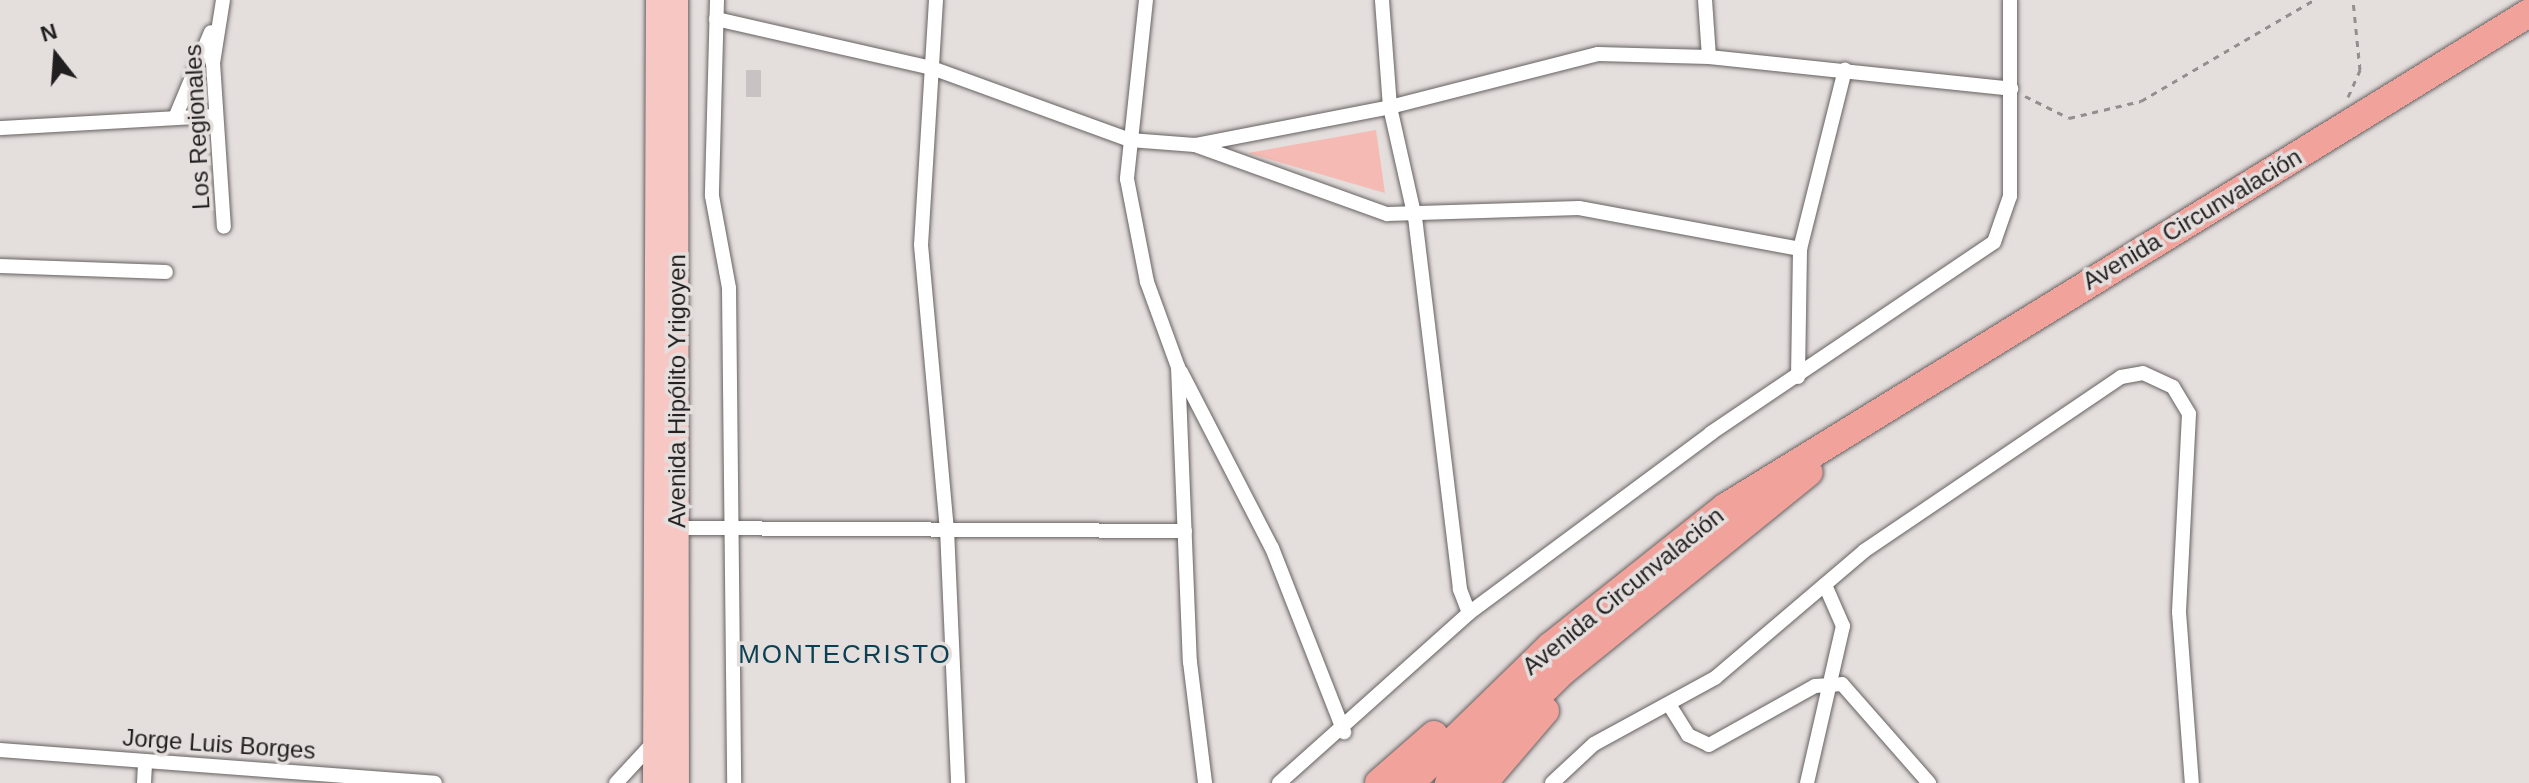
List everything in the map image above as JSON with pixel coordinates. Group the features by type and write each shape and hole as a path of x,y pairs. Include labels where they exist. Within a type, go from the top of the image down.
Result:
{"highway":[{"name":"Avenida Circunvalación","path":"1410,783 1551,646 1650,563 1782,470 1857,429 2529,13"},
{"name":"Avenida Circunvalación","path":"1449,783 1563,671 1857,429"},
{"path":"1483,783 1582,675 1707,567 1754,515"},
{"path":"1379,783 1553,634 1650,563"}],"main road":[{"name":"Avenida Hipólito Yrigoyen","path":"655,783 658,0"},
{"name":"Avenida Hipólito Yrigoyen","path":"676,0 677,783"}],"street":[{"name":"Los Regionales","path":"175,118 223,0"},
{"path":"717,0 712,196 729,288 734,783"},
{"path":"936,0 921,245 947,529 958,783"},
{"path":"1146,0 1130,140 1131,215 1178,367 1272,548 1344,732"},
{"path":"1382,0 1390,107 1415,218 1460,589 1469,613"},
{"path":"1705,0 1709,57"},
{"path":"1279,783 1344,732 1469,613 1798,377 1994,242 2010,196 2010,0"},
{"path":"716,19 932,68 1130,140 1195,145 1415,218 1579,208 1800,249"},
{"name":"Los Regionales","path":"215,25 215,116 224,227"},
{"path":"1195,145 1390,107 1598,54 1709,57 2011,89"},
{"path":"1798,377 1800,249 1845,70"},
{"path":"0,128 215,116"},
{"path":"0,266 166,272"},
{"path":"1178,367 1185,531 1205,783"},
{"path":"1552,783 1594,744 1670,706 1825,585 2121,377 2155,375 2173,387 2189,414 2179,612 2192,783"},
{"path":"677,528 1185,531"},
{"path":"1807,783 1843,626 1825,585"},
{"path":"1670,706 1688,735 1709,745 1828,682 1854,690 1929,783"},
{"path":"616,783 656,739"},
{"name":"Jorge Luis Borges","path":"0,750 310,778 435,783"},
{"path":"144,783 145,761"}],"path":[{"path":"2011,89 2069,118 2141,101 2314,0"},
{"path":"2331,134 2360,70 2353,0"}],"shaded area":[{"path":"1376,130 1385,193 1248,153"}],"building":[{"path":"746,70 761,70 761,97 746,97"}],"district":[{"name":"MONTECRISTO","path":"845,655"}]}
